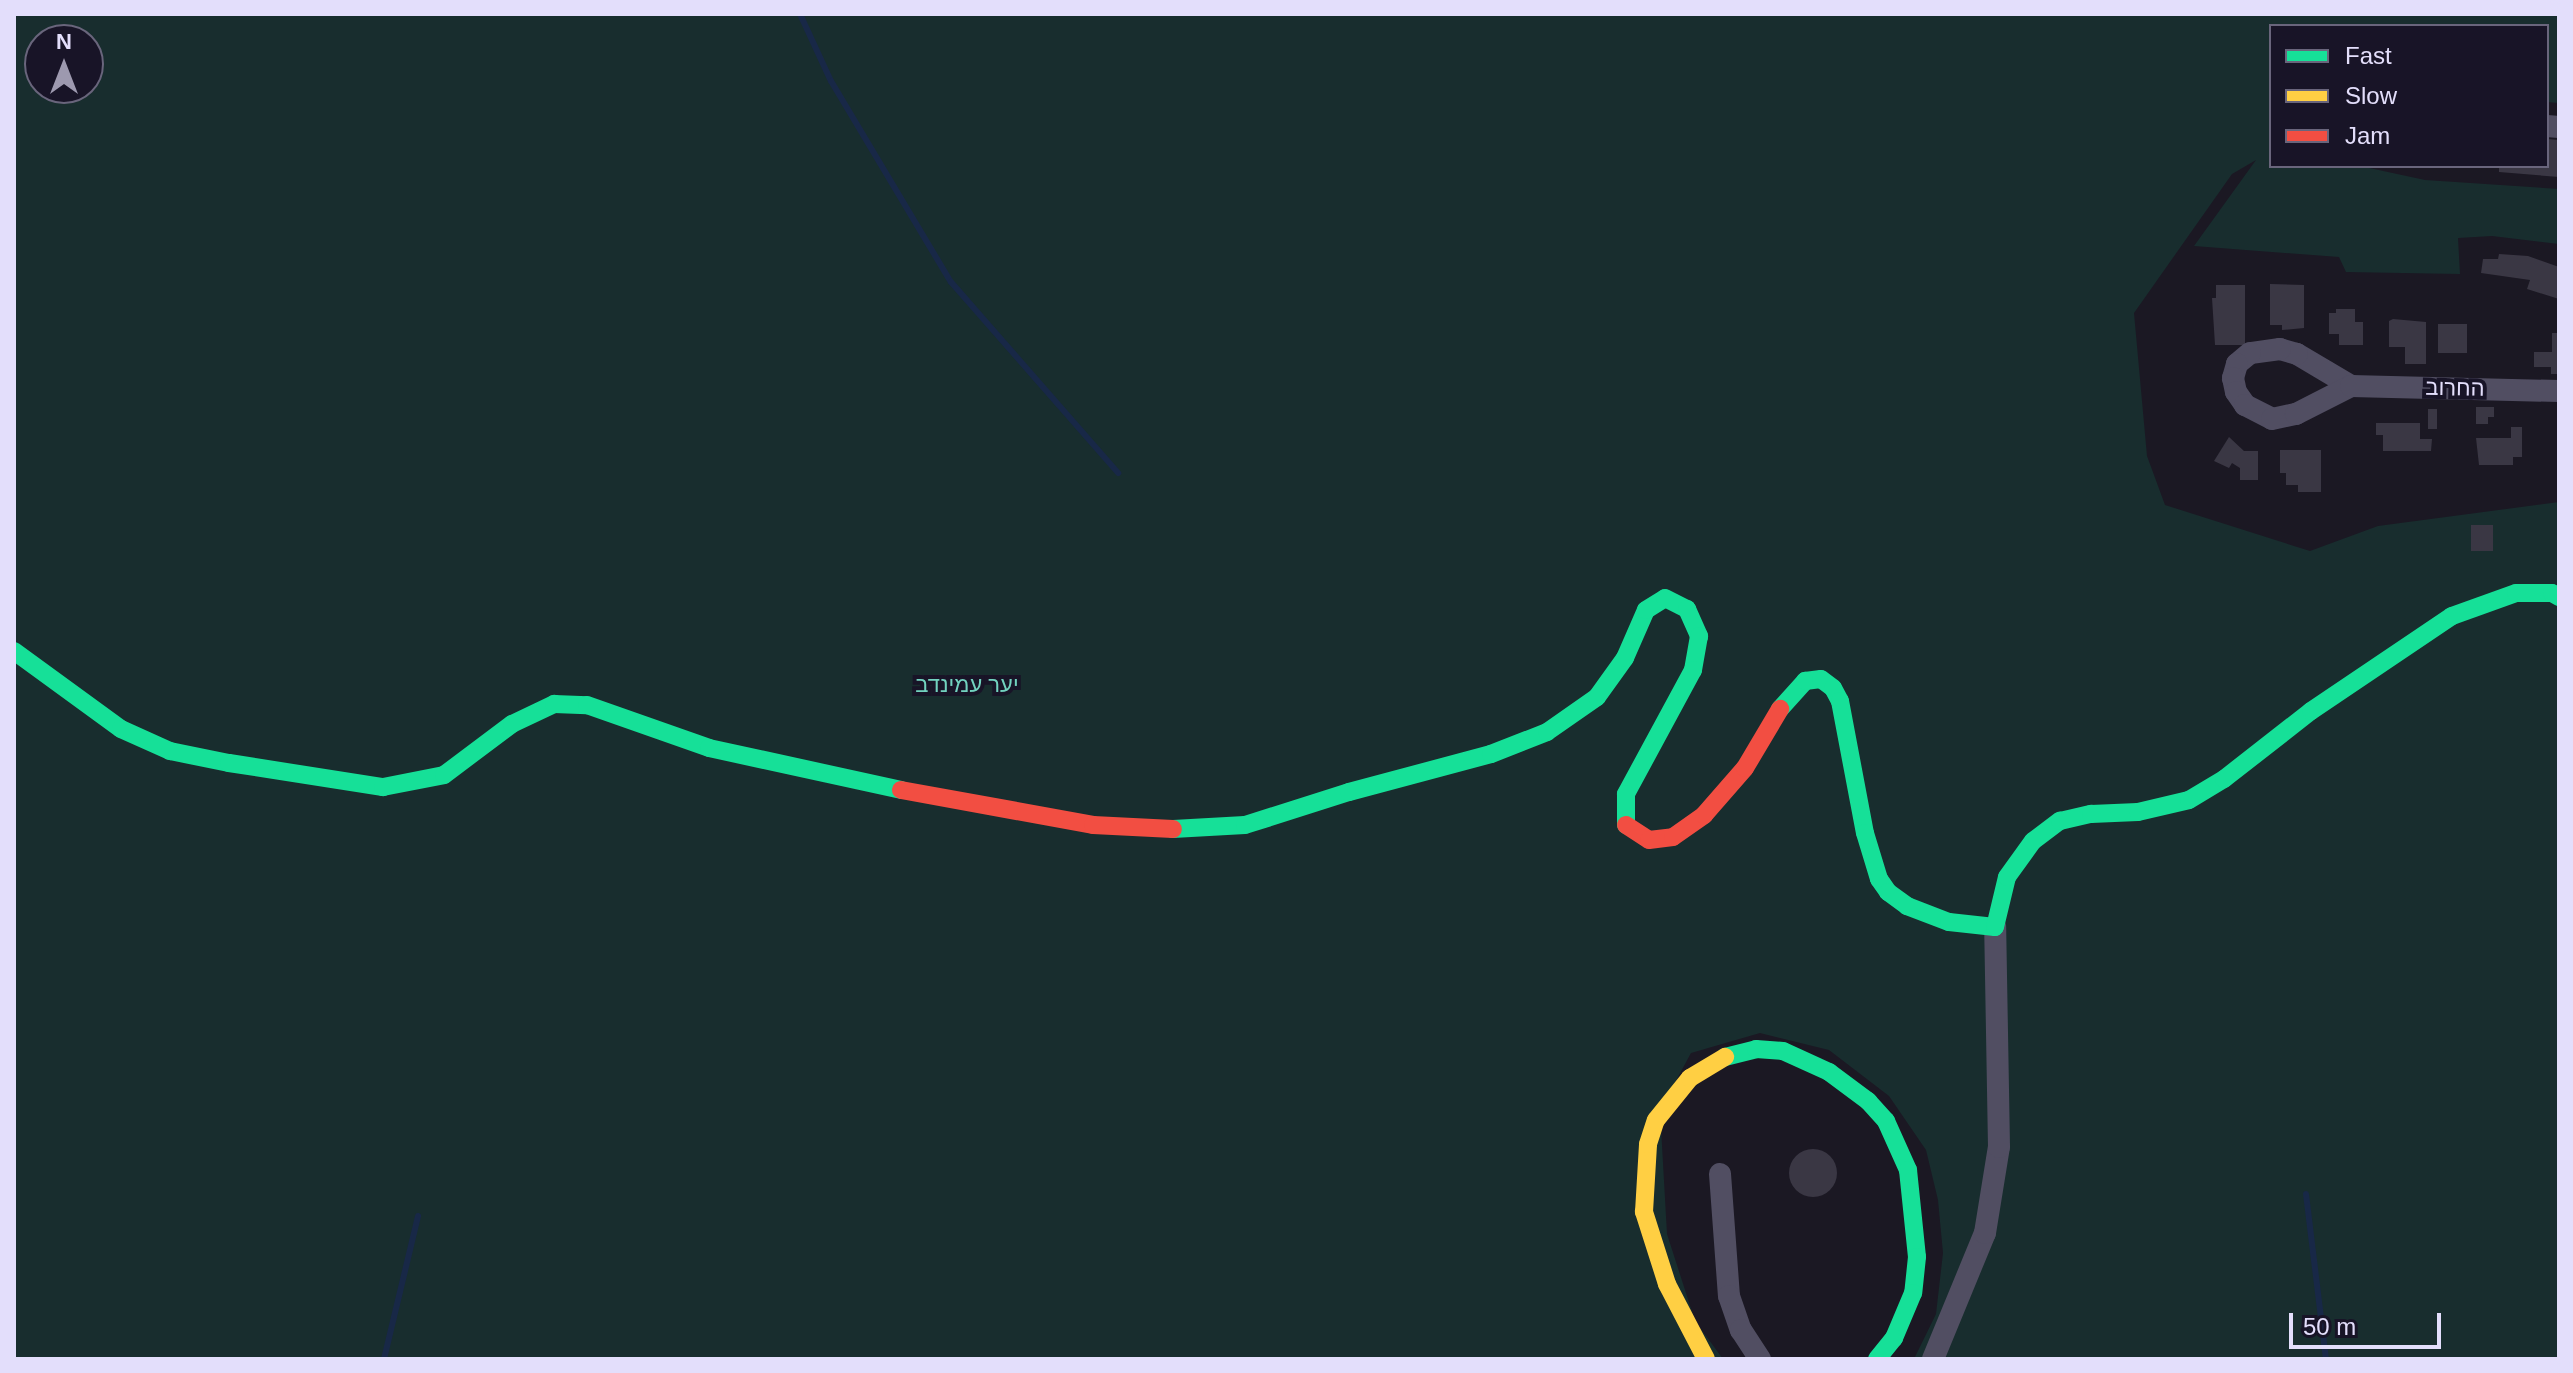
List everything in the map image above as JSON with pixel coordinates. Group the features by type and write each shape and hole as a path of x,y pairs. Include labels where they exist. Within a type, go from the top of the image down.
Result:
{"street":[{"name":"החרוב","path":"2351,386 2297,354 2280,349 2250,353 2237,364 2233,378 2236,392 2245,405 2272,419 2296,414 2351,386 2559,391"},
{"path":"1933,1359 1985,1233 1999,1147 1995,927 2007,877 2033,841 2060,821 2091,814 2138,812 2189,800 2224,779 2311,711 2452,616 2516,593 2557,592"},
{"path":"14,651 121,729 170,751 244,766 383,787 444,775 512,724 554,704 587,705 709,748 926,795 1093,825 1188,830 1245,825 1349,792 1491,754 1547,732 1597,697 1625,658 1646,610 1665,598 1687,609 1699,636 1693,670 1626,794 1624,818 1628,829 1649,840 1673,837 1704,815 1745,768 1787,697 1805,681 1821,679 1833,688 1840,701 1865,833 1879,879 1888,892 1907,906 1949,922 1995,927"},
{"path":"1706,1359 1667,1284 1644,1212 1648,1144 1656,1120 1690,1078 1719,1058 1756,1049 1783,1051 1829,1072 1868,1101 1886,1121 1908,1170 1917,1257 1913,1293 1894,1338 1877,1359"},
{"path":"1720,1174 1729,1296 1741,1330 1760,1359"}],"green space":[{"name":"יער עמינדב","path":"14,14 2559,14 2559,103 2549,102 2549,24 2269,24 2269,168 2369,168 2425,180 2559,189 2559,244 2492,236 2458,238 2460,274 2346,272 2339,257 2194,246 2256,160 2232,174 2134,313 2147,456 2165,505 2310,551 2378,526 2559,502 2559,1359 1914,1359 1936,1314 1943,1253 1938,1200 1926,1150 1889,1096 1829,1050 1760,1033 1691,1053 1660,1110 1667,1234 1695,1321 1723,1359 14,1359"}],"building":[{"path":"2549,139 2559,140 2559,177 2499,172 2499,168 2549,168"},
{"path":"2499,254 2528,256 2559,267 2559,299 2527,289 2530,280 2481,273 2483,259 2498,259"},
{"path":"2270,284 2304,285 2304,328 2282,330 2282,325 2270,325"},
{"path":"2216,285 2245,285 2245,345 2215,345 2212,298 2216,298"},
{"path":"2336,309 2355,309 2355,322 2363,322 2363,345 2339,345 2339,334 2329,334 2329,313 2336,313"},
{"path":"2389,321 2426,322 2426,364 2405,364 2405,347 2389,347"},
{"path":"2438,324 2467,324 2467,353 2438,353"},
{"path":"2552,333 2559,333 2559,374 2551,374 2551,367 2534,367 2534,352 2552,352"},
{"path":"2476,407 2494,407 2494,417 2488,417 2488,424 2476,424"},
{"path":"2428,409 2437,409 2437,429 2428,429"},
{"path":"2376,423 2420,423 2420,439 2432,439 2431,451 2383,451 2383,435 2376,435"},
{"path":"2511,427 2522,427 2522,457 2513,457 2513,465 2479,465 2476,438 2511,438"},
{"path":"2229,437 2244,451 2258,451 2258,480 2240,480 2240,468 2232,463 2229,468 2214,461"},
{"path":"2280,450 2321,450 2321,492 2298,492 2298,485 2286,485 2286,473 2280,473"},
{"path":"2471,525 2493,525 2493,551 2471,551"},
{"path":"1813,1149 1830,1156 1837,1173 1830,1190 1813,1197 1796,1190 1789,1173 1796,1156"}],"waterway":[{"path":"800,14 831,81 951,282 1118,473"},
{"path":"2306,1194 2326,1359"},
{"path":"384,1359 418,1216"}],"traffic: fast":[{"path":"1780,709 1805,681 1821,679 1833,688 1840,701 1865,833 1879,879 1888,892 1907,906 1949,922 1995,927 2007,877 2033,841 2060,821 2091,814 2138,812 2189,800 2224,779 2311,711 2452,616 2516,593 2552,593 2559,597"},
{"path":"1173,829 1245,825 1349,792 1491,754 1547,732 1597,697 1625,658 1646,610 1665,598 1687,609 1699,636 1693,670 1626,794 1626,825"},
{"path":"14,651 121,729 170,751 229,763 383,787 444,775 512,724 554,704 587,705 709,748 901,790"},
{"path":"1725,1057 1756,1049 1783,1051 1829,1072 1868,1101 1886,1121 1908,1170 1917,1257 1913,1293 1894,1338 1877,1359"}],"traffic: slow":[{"path":"1706,1359 1667,1284 1644,1212 1648,1144 1656,1120 1690,1078 1725,1057"}],"traffic: jam":[{"path":"1626,825 1649,840 1673,837 1704,815 1745,768 1780,709"},
{"path":"901,790 1093,825 1173,829"}]}
